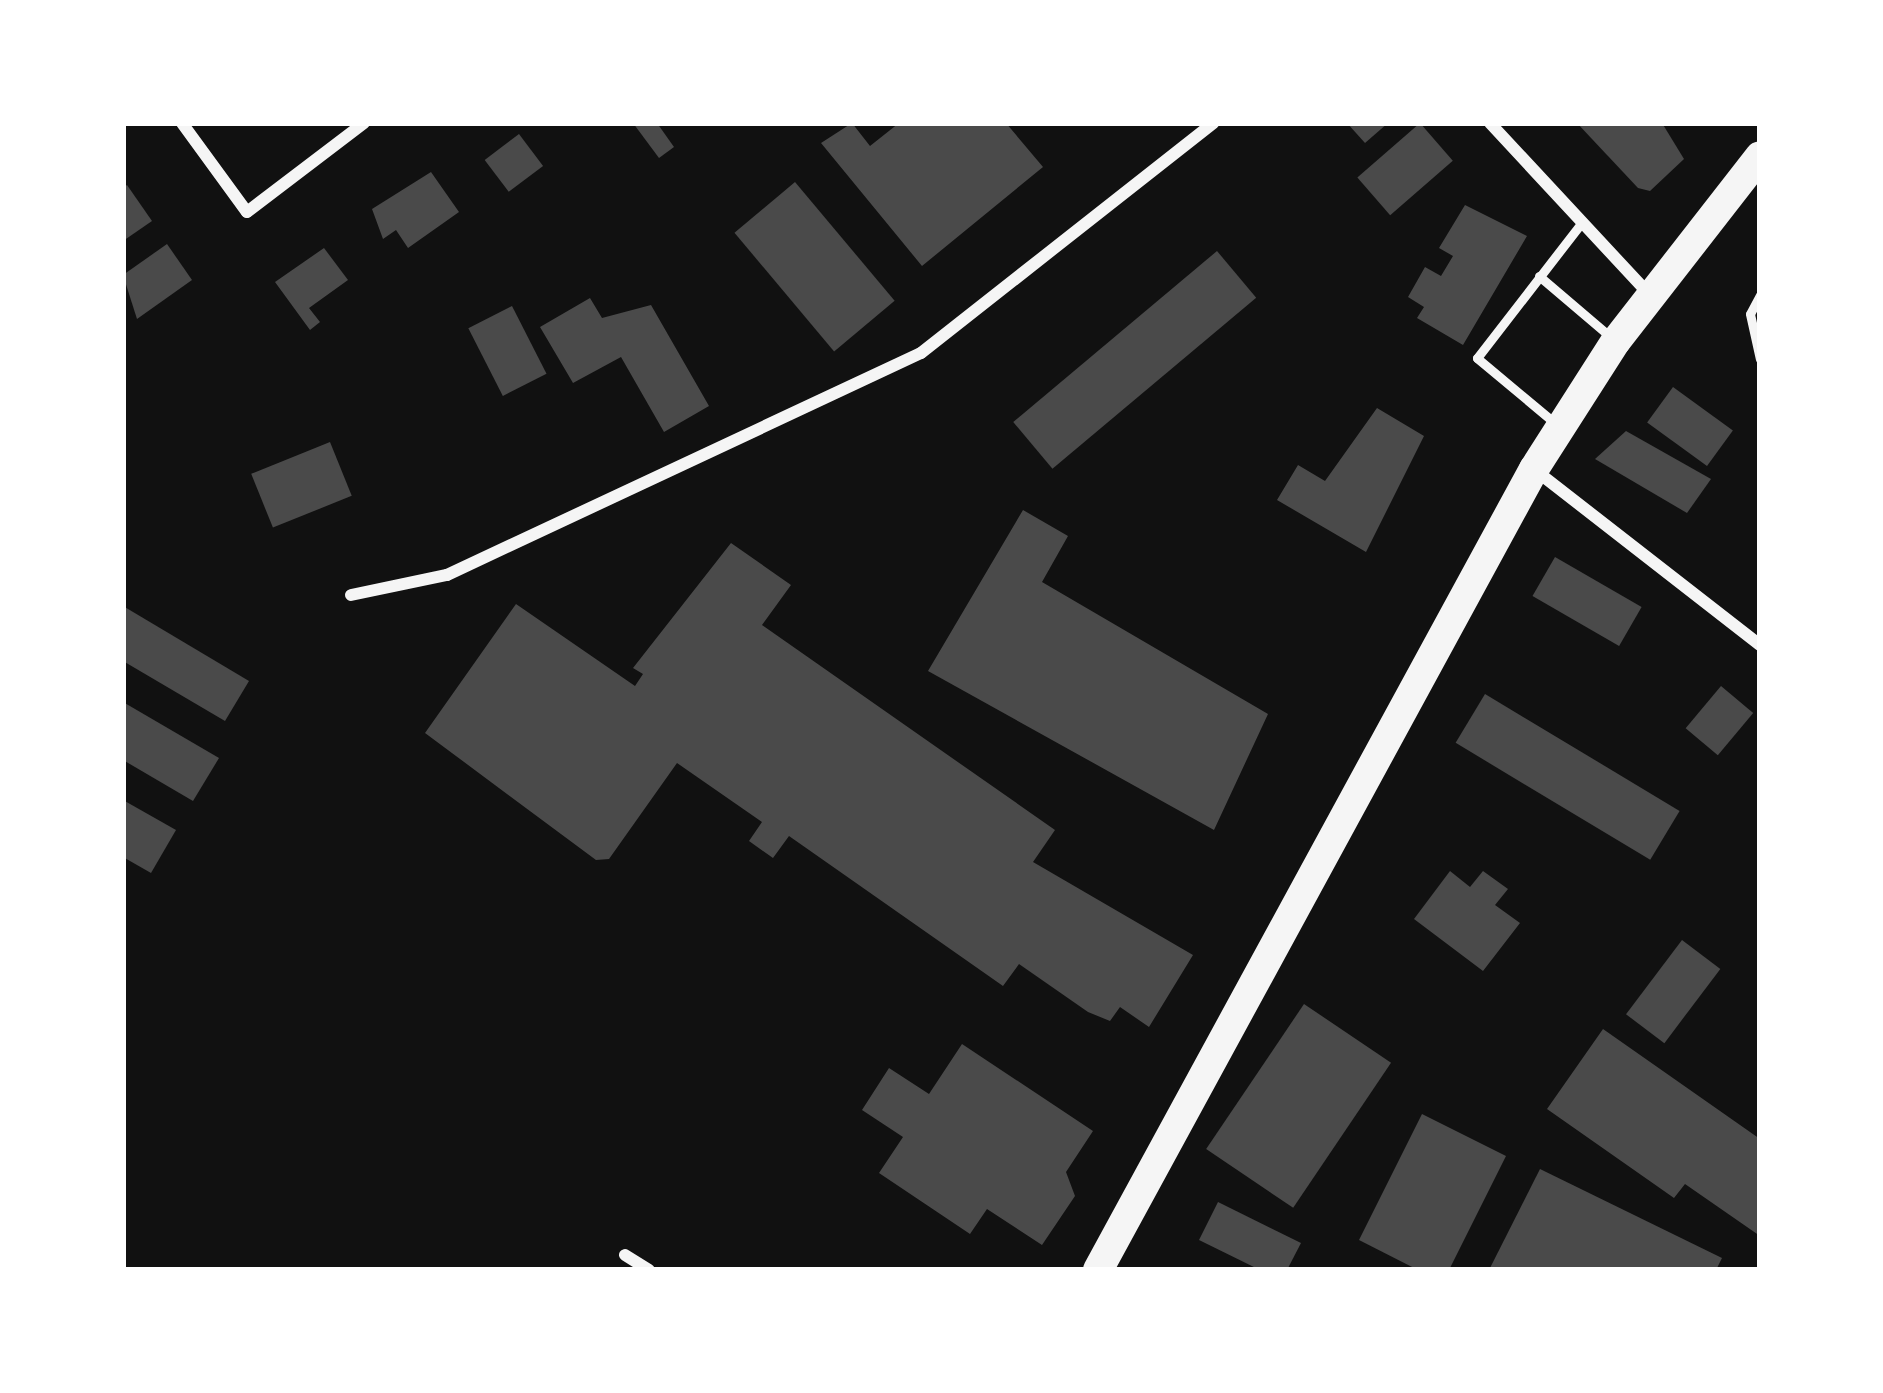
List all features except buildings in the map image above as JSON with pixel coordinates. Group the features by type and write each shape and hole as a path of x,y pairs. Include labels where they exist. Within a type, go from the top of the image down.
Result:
{"main road":[{"path":"1099,1270 1534,470 1649,295 1760,157"}],"street":[{"path":"182,123 247,212 364,123"},
{"path":"351,596 447,575 921,353 1213,123"},
{"path":"1490,123 1649,295"},
{"path":"1534,470 1760,646"},
{"path":"625,1255 649,1270"}],"lane":[{"path":"1560,428 1478,358 1582,222"},
{"path":"1539,276 1616,341"},
{"path":"1760,295 1750,314 1760,359"}]}
